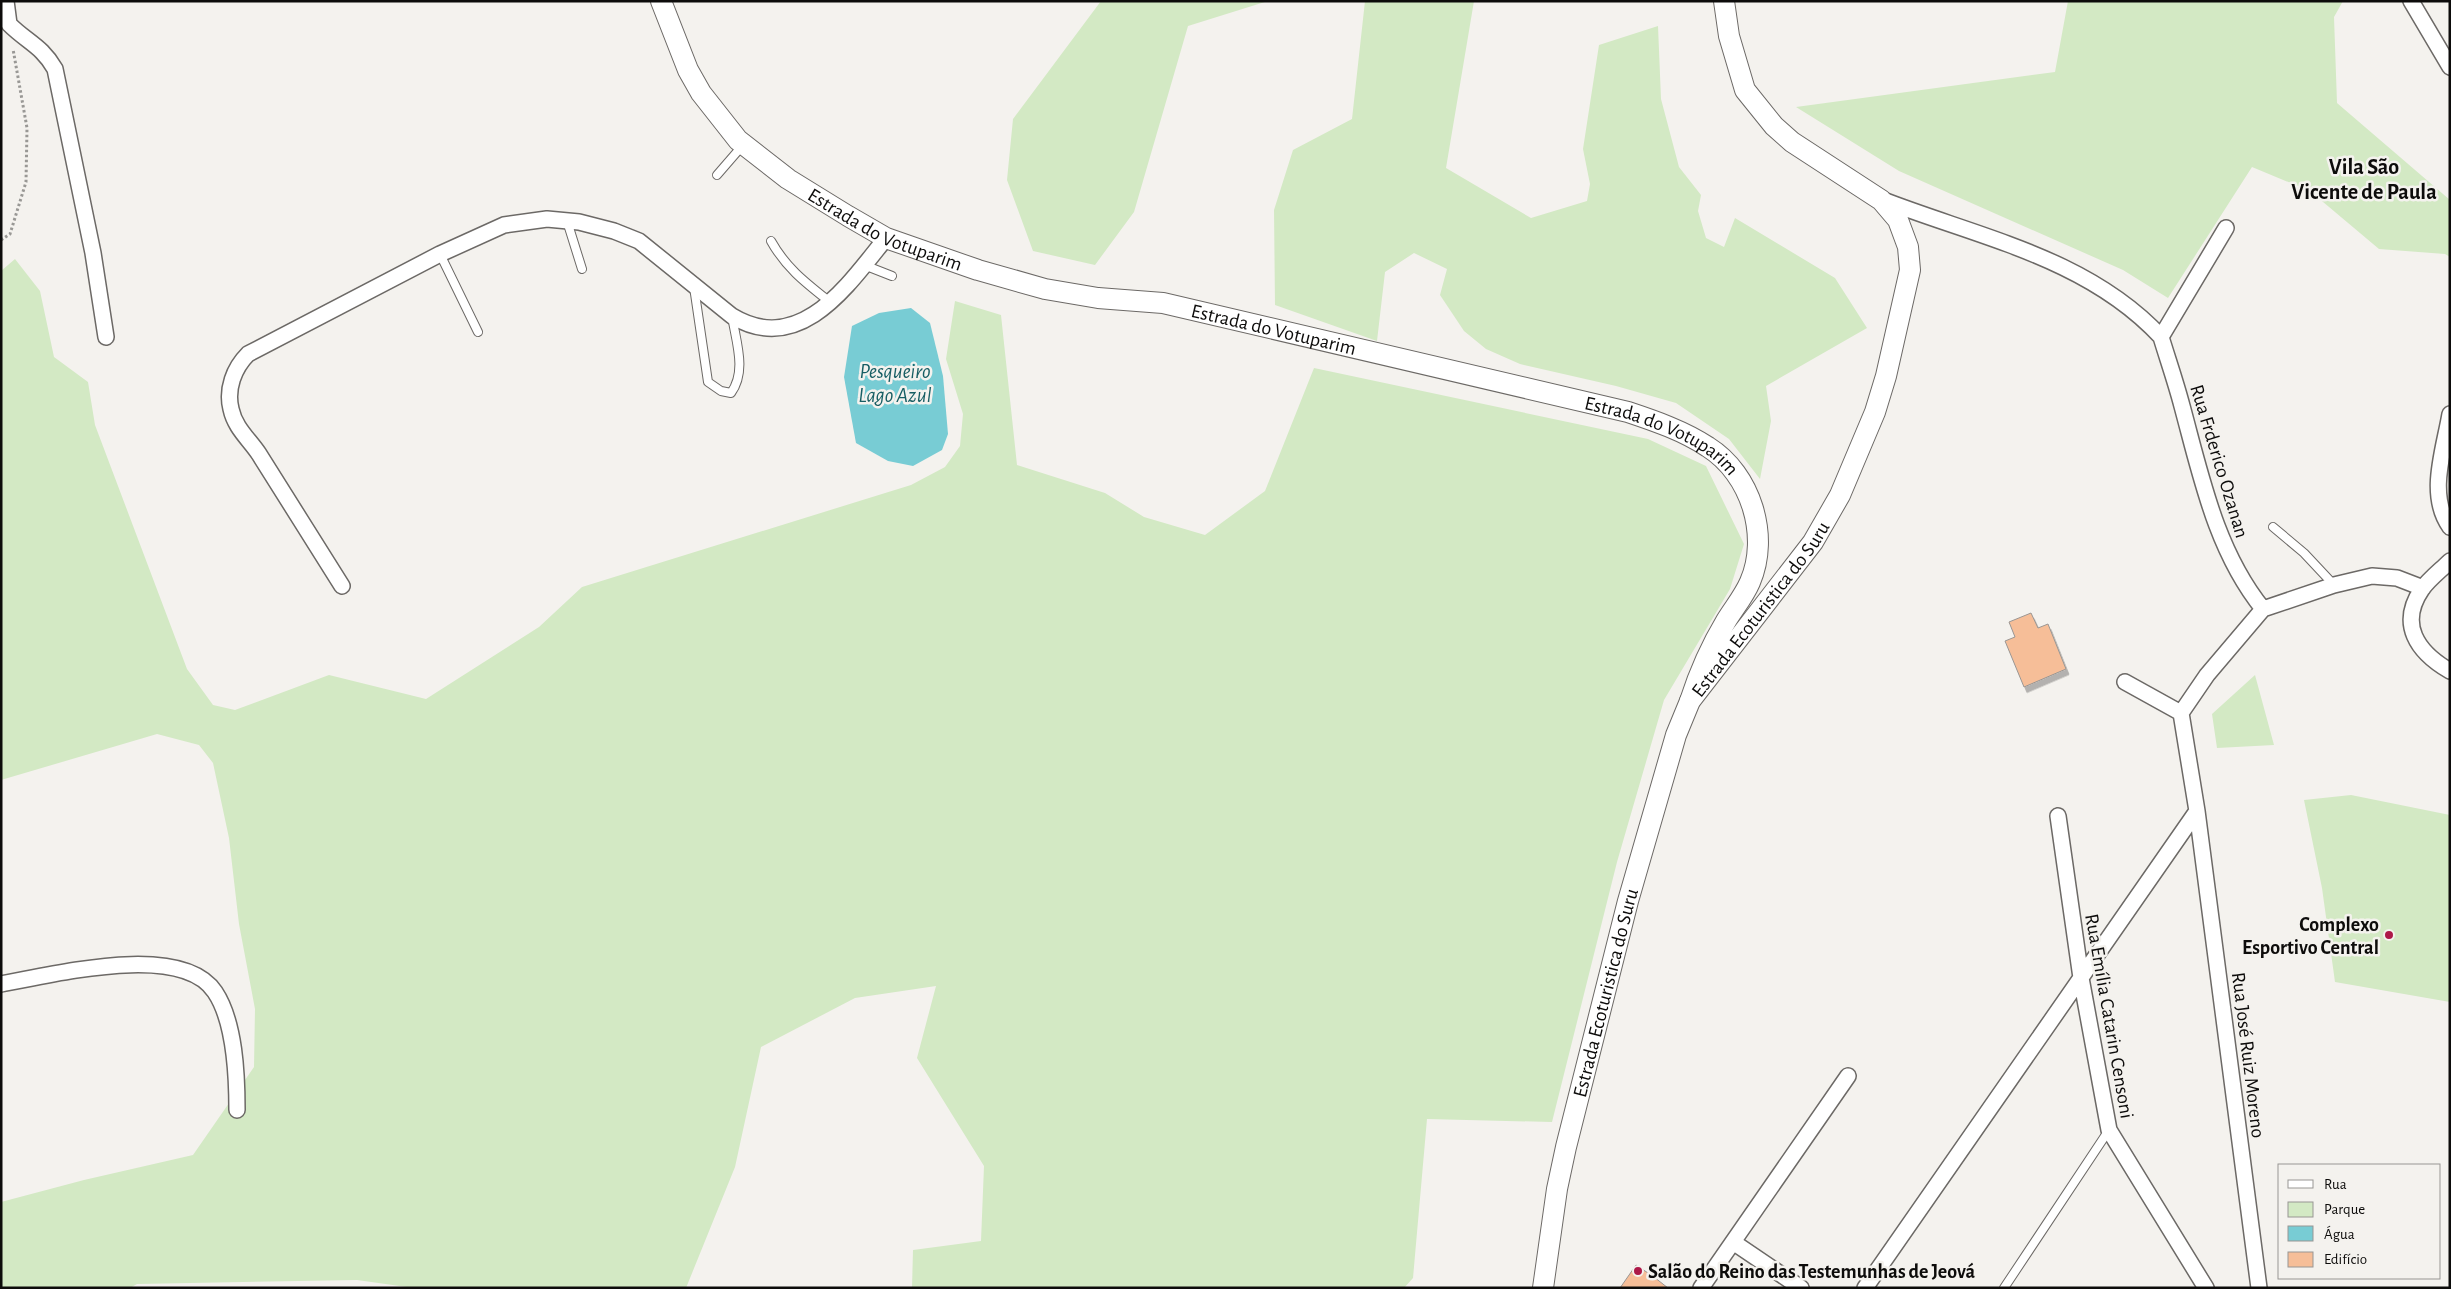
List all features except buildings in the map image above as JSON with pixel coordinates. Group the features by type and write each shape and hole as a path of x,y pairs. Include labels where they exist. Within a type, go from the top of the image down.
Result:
{"street":[{"path":"6,1 9,24 20,35 42,50 55,69 93,253 106,337"},
{"name":"Estrada do Votuparim","path":"662,1 688,70 701,93 717,115 744,145 788,179 886,238 978,270 1045,289 1098,298 1163,302 1524,390 1628,412 1655,421 1709,447 1725,461 1747,494 1756,518 1759,537 1758,557 1750,582 1706,658 1690,701"},
{"name":"Estrada Ecoturistica do Suru","path":"1543,1288 1557,1189 1585,1071 1628,901 1676,735 1690,701 1813,542 1840,496 1863,445 1886,376 1910,270 1908,247 1898,220 1881,200 1792,142 1760,110 1745,90 1736,65 1729,36 1724,1"},
{"path":"2411,1 2450,67"},
{"path":"1881,200 2040,256 2074,273 2119,301 2146,321 2161,337 2226,228"},
{"path":"342,586 258,452 240,430 230,409 230,386 238,365 248,354 440,254 504,225 547,219 567,221 614,231 639,242 732,316 746,325 765,329 787,326 805,320 824,308 886,238"},
{"name":"Rua Frderico Ozanan","path":"2161,337 2182,404 2200,479 2231,562 2245,587 2263,609"},
{"path":"2450,414 2438,482 2438,499 2442,514 2450,527"},
{"path":"2450,561 2423,588 2414,604 2412,633 2424,652 2450,671"},
{"path":"2124,682 2181,713 2208,674 2263,609 2334,585 2372,576 2397,578 2423,588"},
{"name":"Rua José Ruiz Moreno","path":"2181,713 2197,811 2259,1288"},
{"path":"1865,1288 2197,811"},
{"name":"Rua Emília Catarin Censoni","path":"2058,816 2081,978 2110,1130 2206,1288"},
{"path":"1,984 135,964 160,964 182,968 208,984 216,993 225,1014 237,1075 237,1110"},
{"path":"1701,1288 1848,1076"},
{"path":"1733,1242 1801,1288"}],"lane":[{"path":"717,175 744,145"},
{"path":"567,221 582,269"},
{"path":"771,241 782,260 795,275 830,302"},
{"path":"440,254 478,332"},
{"path":"864,264 892,276"},
{"path":"694,287 708,382 721,391 731,393 738,383 741,372 732,316"},
{"path":"2273,527 2304,554 2334,585"},
{"path":"2004,1288 2110,1130"}],"path":[{"path":"1,240 10,234 26,182 26,128 9,24"}],"green space":[{"path":"1101,1 1268,1 1188,26 1134,212 1095,265 1033,251 1007,180 1013,119"},
{"path":"1365,1 1474,1 1446,168 1531,218 1587,201 1590,184 1583,149 1599,45 1658,26 1661,99 1679,167 1701,195 1698,211 1706,238 1724,247 1735,218 1835,278 1867,328 1766,386 1771,421 1760,479 1729,439 1676,403 1616,386 1520,364 1486,349 1464,331 1440,295 1447,269 1414,253 1385,272 1377,341 1275,305 1274,210 1293,150 1352,119"},
{"path":"2068,1 2343,1 2334,17 2337,103 2450,200 2450,257 2445,254 2379,249 2310,191 2252,167 2168,298 2123,270 1899,171 1796,107 2055,72"},
{"path":"15,259 40,291 54,357 88,382 95,425 187,669 213,705 235,710 329,675 426,699 539,627 582,587 911,485 945,467 960,446 963,414 946,359 955,301 1001,315 1017,465 1105,493 1144,517 1205,535 1265,491 1314,368 1648,439 1706,466 1744,544 1730,589 1664,700 1617,862 1552,1122 1427,1119 1413,1278 1404,1288 912,1288 913,1250 981,1241 984,1166 917,1058 936,986 855,998 761,1047 735,1167 686,1288 414,1288 357,1280 137,1284 130,1288 1,1288 1,1202 84,1180 193,1155 254,1067 255,1009 239,924 229,838 213,763 199,745 157,734 1,780 1,271"},
{"path":"2255,675 2274,745 2217,748 2212,714"},
{"name":"Complexo Esportivo Central","path":"2351,795 2450,815 2450,1002 2335,982 2322,888 2304,800"}],"water":[{"name":"Pesqueiro Lago Azul","path":"911,308 930,323 943,376 948,434 942,450 913,466 888,461 856,443 844,377 852,326 879,313"}],"place":[{"name":"Complexo Esportivo Central","path":"2389,935"},
{"name":"Salão do Reino das Testemunhas de Jeová","path":"1638,1271"}],"district":[{"name":"Vila São Vicente de Paula","path":"2364,179"}]}
